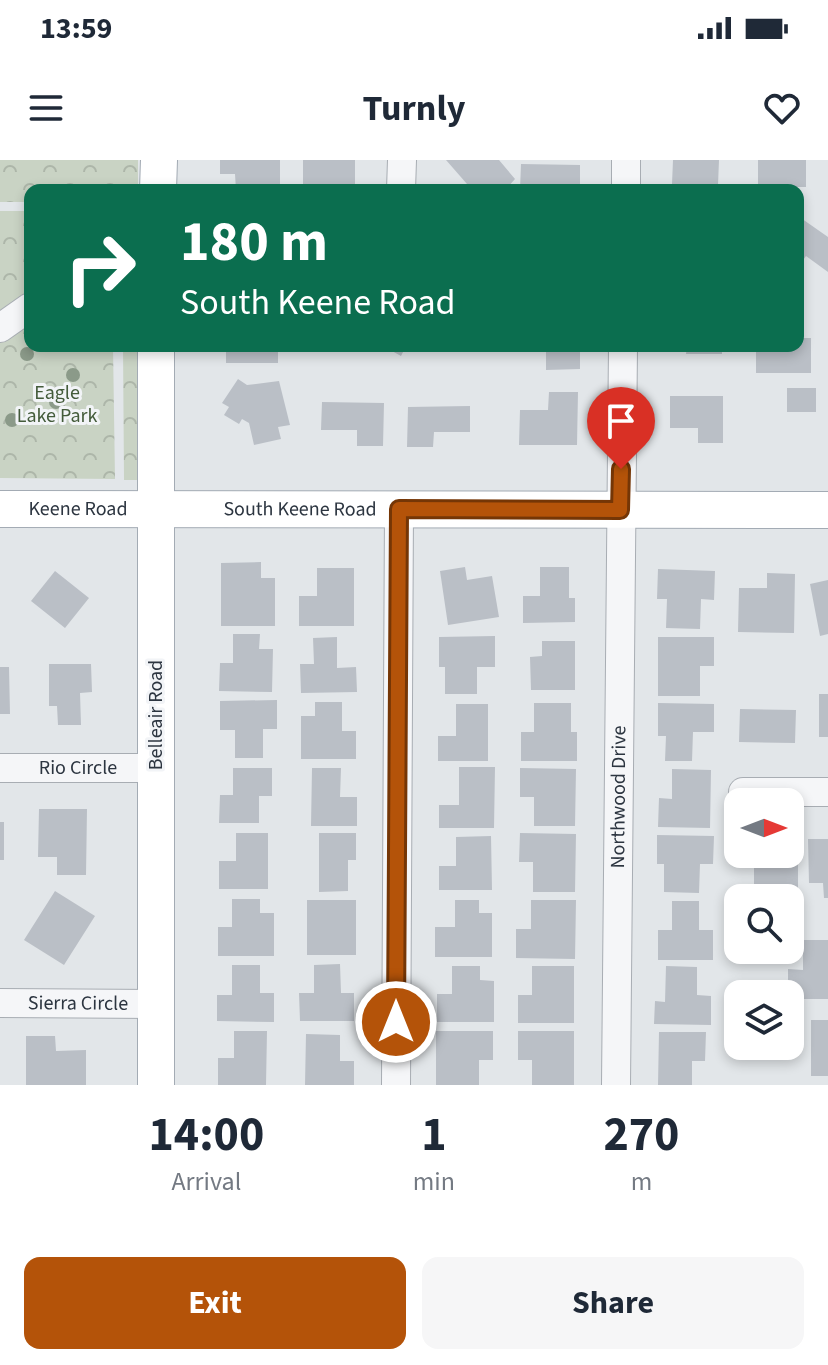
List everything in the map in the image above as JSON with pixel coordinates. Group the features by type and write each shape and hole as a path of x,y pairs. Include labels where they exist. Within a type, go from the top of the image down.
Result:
{"main road":[{"path":"158,184 159,160"},
{"name":"Belleair Road","path":"156,352 156,1085"},
{"name":"Keene Road","path":"0,509 154,509"},
{"name":"South Keene Road","path":"154,509 828,510"}],"street":[{"path":"401,184 402,160"},
{"path":"626,160 626,184"},
{"path":"0,328 24,311"},
{"name":"Northwood Drive","path":"616,1085 623,352"},
{"path":"396,1085 399,509"},
{"name":"Rio Circle","path":"0,768 156,768"},
{"path":"804,792 828,792"},
{"name":"Sierra Circle","path":"0,1003 157,1004"}],"green space":[{"path":"0,160 138,160 138,184 24,184 24,202 0,202"},
{"name":"Eagle Lake Park","path":"0,211 24,211 24,352 113,352 115,479 0,478"},
{"path":"123,352 138,352 138,480 124,480"}],"building":[{"path":"220,160 280,160 280,184 236,184 235,174 220,174"},
{"path":"303,160 355,160 355,184 303,184"},
{"path":"446,160 499,160 515,179 510,184 467,184"},
{"path":"673,160 719,160 718,184 672,184"},
{"path":"758,160 806,160 806,187 804,184 758,184"},
{"path":"521,164 580,165 580,184 520,184"},
{"path":"804,220 828,237 828,272 806,256 804,259"},
{"path":"804,338 811,338 811,373 756,373 756,352 804,352"},
{"path":"226,352 278,352 278,363 226,363"},
{"path":"546,352 580,352 580,369 546,370"},
{"path":"686,352 722,352 722,354"},
{"path":"238,379 247,385 279,381 290,425 278,427 281,439 254,445 249,423 242,419 239,424 224,415 229,407 222,403"},
{"path":"787,388 816,388 816,412 787,412"},
{"path":"549,392 578,392 577,445 519,445 520,410 548,410"},
{"path":"670,396 723,396 723,443 698,443 698,428 670,428"},
{"path":"322,402 384,403 383,446 357,446 357,430 321,430"},
{"path":"470,406 470,432 434,432 433,447 407,447 408,407"},
{"path":"261,562 261,578 275,578 275,626 221,626 221,563"},
{"path":"465,567 467,580 492,576 499,617 448,625 440,571"},
{"path":"540,567 569,567 569,598 575,598 575,622 523,623 523,596 540,596"},
{"path":"317,568 354,568 354,626 299,626 299,596 317,596"},
{"path":"658,569 715,571 714,600 701,599 700,629 666,628 667,599 657,599"},
{"path":"55,571 89,598 65,628 31,601"},
{"path":"767,573 795,574 794,633 738,632 739,588 767,588"},
{"path":"828,580 828,634 820,636 810,584"},
{"path":"233,634 260,634 259,649 273,649 272,692 219,691 220,663 233,663"},
{"path":"495,636 495,667 477,667 477,694 445,694 445,667 439,667 439,637"},
{"path":"337,637 337,668 356,667 357,692 301,693 300,664 314,664 313,638"},
{"path":"658,637 714,637 714,666 700,666 700,696 658,696"},
{"path":"542,641 575,641 575,690 531,690 530,657 542,656"},
{"path":"49,664 91,664 92,692 80,693 81,725 58,725 57,706 49,706"},
{"path":"0,667 9,667 10,714 0,714"},
{"path":"819,694 828,694 828,737 819,737"},
{"path":"277,700 277,729 263,729 263,758 235,758 235,730 220,730 220,701"},
{"path":"315,702 342,702 342,731 356,731 356,759 301,759 301,716 315,716"},
{"path":"534,703 571,703 571,732 577,732 577,761 521,761 521,732 534,732"},
{"path":"658,703 714,704 714,732 693,732 692,761 665,761 666,736 658,736"},
{"path":"456,704 488,704 488,761 438,761 438,736 456,736"},
{"path":"740,709 796,710 795,743 739,742"},
{"path":"459,767 495,767 494,828 439,828 439,805 459,805"},
{"path":"233,768 272,768 272,796 259,796 259,823 219,823 220,795 233,795"},
{"path":"312,768 341,768 340,797 357,797 357,826 311,826"},
{"path":"520,768 576,769 575,826 534,826 534,797 520,797"},
{"path":"672,769 711,770 710,828 658,827 659,798 672,799"},
{"path":"39,809 87,809 86,875 57,875 57,857 38,857"},
{"path":"0,822 4,822 4,860 0,860"},
{"path":"236,833 268,833 268,889 219,889 219,861 236,861"},
{"path":"319,833 356,833 356,860 348,860 348,891 319,892"},
{"path":"520,833 576,834 575,892 533,892 533,862 519,862"},
{"path":"657,835 714,836 713,864 700,864 699,893 664,892 664,864 657,864"},
{"path":"491,836 492,890 439,890 439,866 456,866 456,837"},
{"path":"808,839 828,839 828,898 824,898 823,883 809,883"},
{"path":"754,868 798,868 798,884 754,884"},
{"path":"55,891 95,916 64,965 24,940"},
{"path":"232,899 260,899 260,913 274,913 274,956 218,956 218,927 232,927"},
{"path":"307,900 356,900 356,955 307,955"},
{"path":"455,900 479,900 479,913 492,913 492,957 435,957 435,927 455,927"},
{"path":"531,900 576,900 575,959 516,958 516,929 531,929"},
{"path":"672,901 699,901 699,930 713,930 713,960 658,960 658,930 672,930"},
{"path":"804,940 828,940 828,999 804,999 804,980 788,980 788,969 803,970"},
{"path":"340,964 341,993 354,993 354,1021 300,1021 299,993 314,993 314,965"},
{"path":"232,965 260,965 260,993 274,993 274,1022 217,1021 217,995 232,995"},
{"path":"452,966 480,966 480,980 494,981 494,1022 437,1022 437,994 452,994"},
{"path":"532,966 574,966 574,1023 518,1023 518,995 532,995"},
{"path":"666,966 697,967 697,995 711,996 711,1025 654,1024 655,1001 665,1002"},
{"path":"811,1020 828,1020 828,1076 811,1076"},
{"path":"234,1031 267,1031 266,1085 218,1085 218,1058 234,1058"},
{"path":"436,1031 493,1031 493,1060 479,1060 479,1085 436,1085"},
{"path":"518,1031 574,1031 574,1085 532,1085 532,1060 518,1060"},
{"path":"659,1032 706,1032 705,1061 692,1061 692,1085 658,1085"},
{"path":"306,1034 340,1035 340,1061 354,1061 354,1085 305,1085"},
{"path":"26,1036 55,1036 56,1051 86,1050 86,1085 26,1085"}],"route":[{"path":"396,1022 399,509 620,510 621,469"}]}
